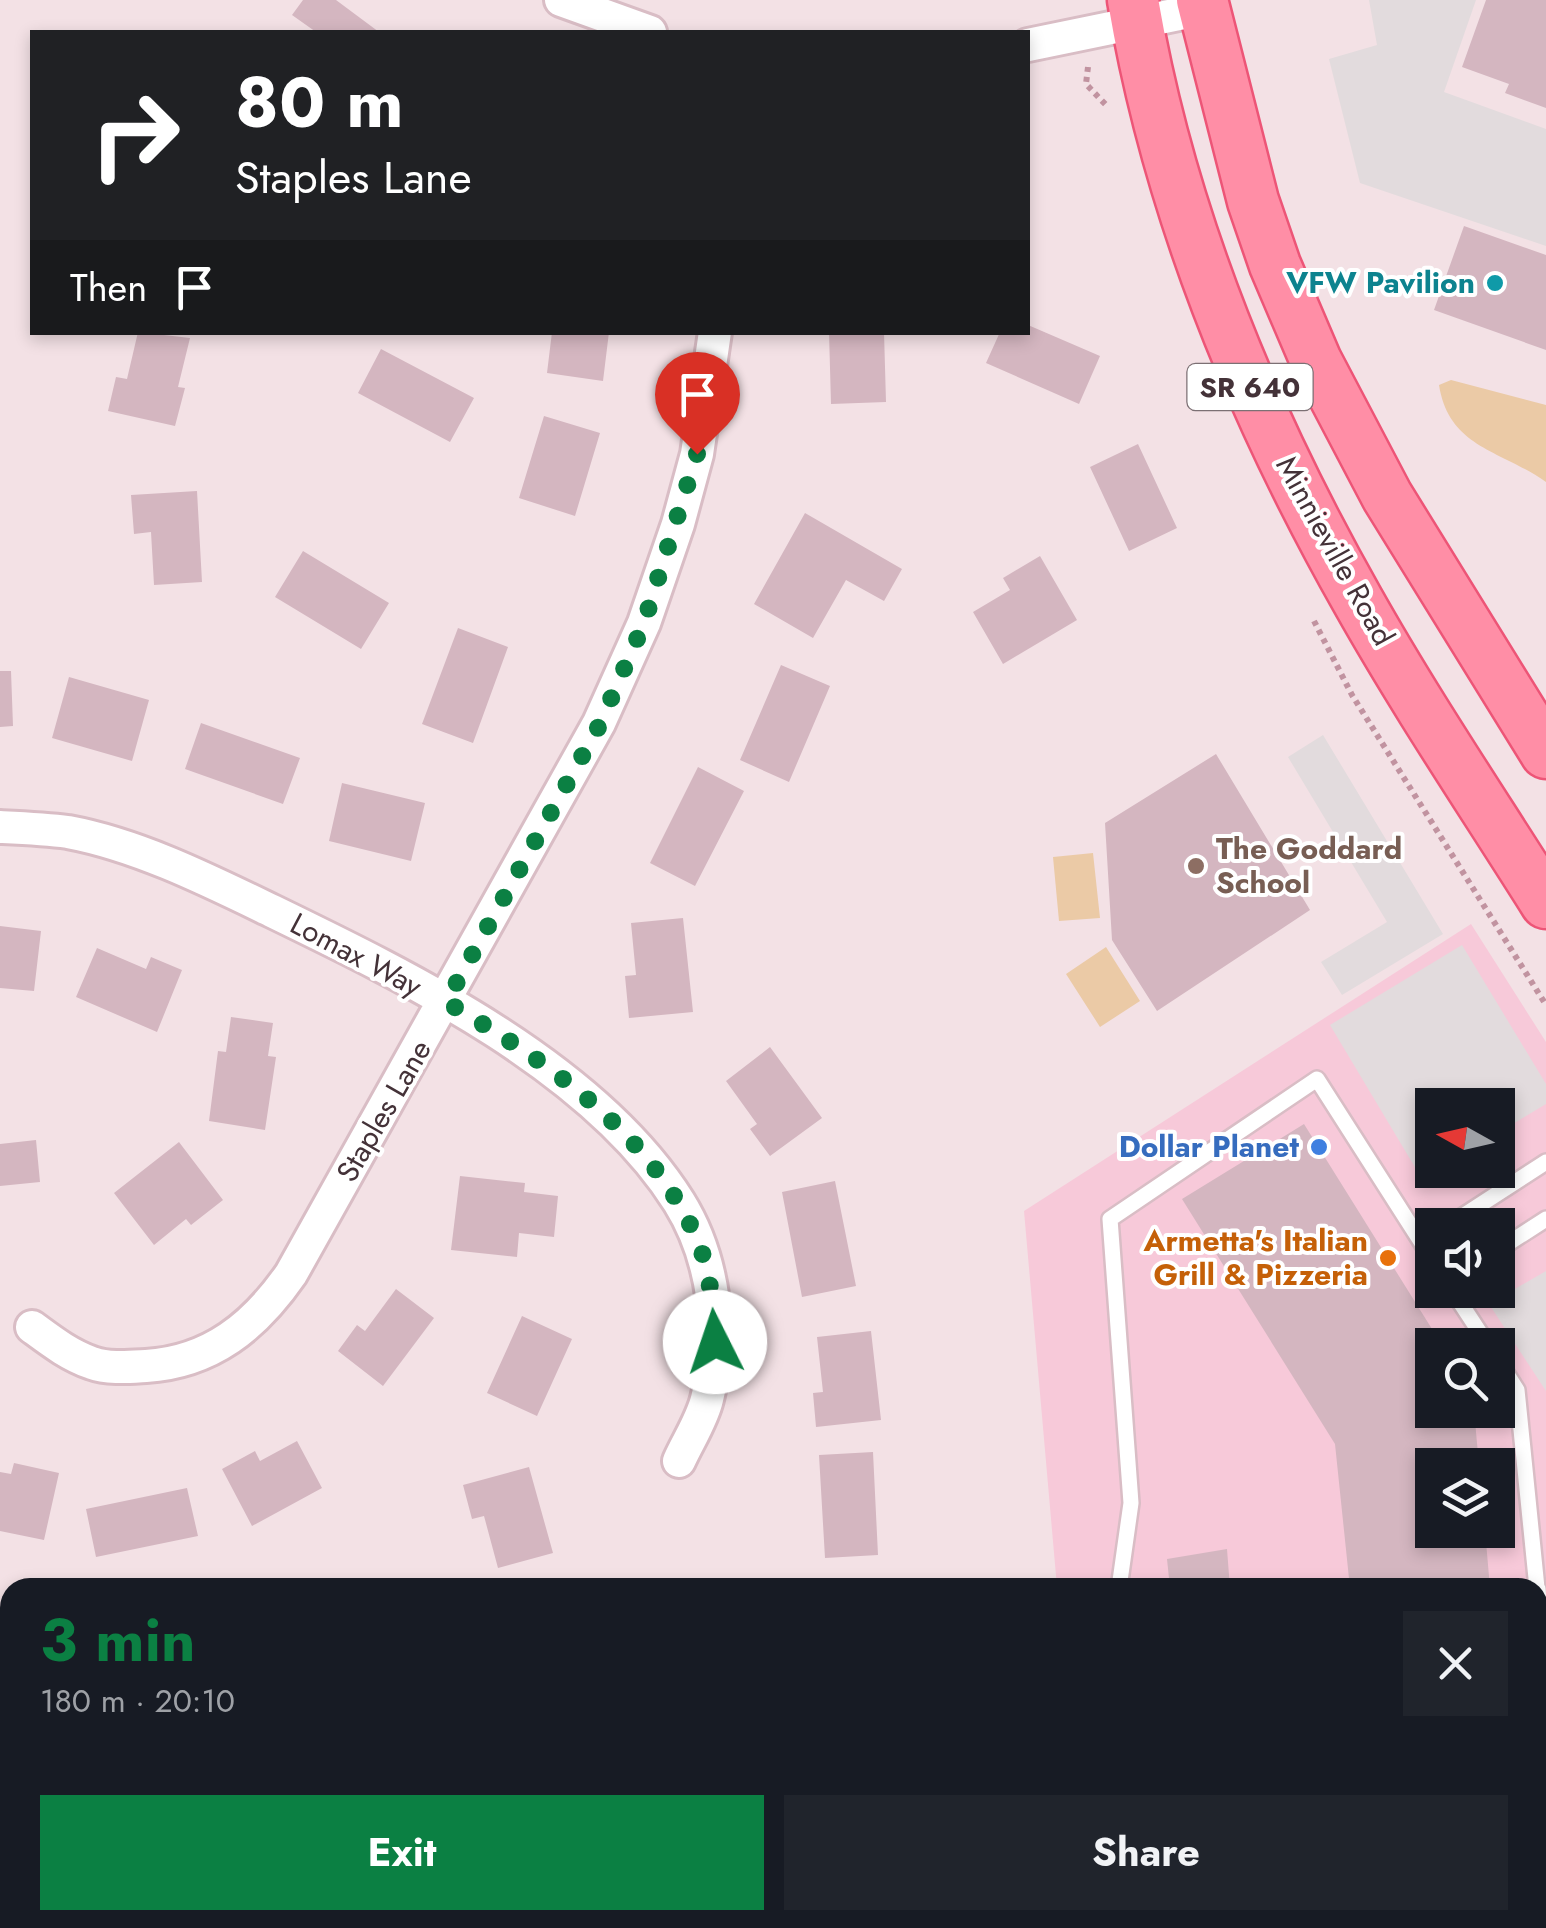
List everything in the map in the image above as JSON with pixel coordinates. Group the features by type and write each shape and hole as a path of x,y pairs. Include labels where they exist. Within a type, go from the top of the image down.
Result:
{"main road":[{"name":"SR 640","path":"1203,5 1274,265 1316,361 1387,496 1546,753"},
{"name":"Minnieville Road","path":"1135,13 1183,209 1214,298 1272,437 1358,602 1546,903"}],"street":[{"path":"561,0 644,30"},
{"path":"1030,44 1135,13 1203,5"},
{"name":"Staples Lane","path":"32,1326 81,1358 128,1367 168,1365 213,1350 246,1329 291,1274 600,724 644,623 697,454 714,335"},
{"name":"Lomax Way","path":"0,826 68,832 204,879 446,1002 512,1041 586,1099 652,1164 680,1204 704,1263 715,1342 707,1400 680,1461"}],"lane":[{"path":"1120,1578 1131,1503 1110,1220 1317,1079 1415,1222"},
{"path":"1475,1208 1546,1162"},
{"path":"1515,1239 1546,1219"},
{"path":"1515,1387 1537,1578"}],"shaded area":[{"path":"1369,0 1476,0 1444,92 1546,129 1546,246 1360,183 1329,59 1377,45"},
{"path":"1451,380 1546,405 1546,482 1465,435 1445,406 1439,385"},
{"path":"1323,735 1443,934 1342,995 1321,962 1387,922 1288,757"},
{"path":"1093,853 1100,918 1059,921 1053,857"},
{"path":"1471,924 1546,1042 1546,1578 1056,1578 1024,1211"},
{"path":"1462,945 1546,1084 1546,1104 1515,1123 1515,1088 1415,1088 1415,1167 1330,1025"},
{"path":"1106,947 1140,1001 1100,1027 1066,974"},
{"path":"1546,1271 1546,1391 1515,1344 1515,1328 1505,1328 1492,1308 1515,1308 1515,1289"}],"building":[{"path":"303,0 336,0 376,30 313,30 292,15"},
{"path":"1486,0 1546,0 1546,108 1505,93 1509,84 1462,67"},
{"name":"VFW Pavilion","path":"1464,226 1546,255 1546,350 1434,310"},
{"path":"1030,326 1100,356 1079,404 986,363 999,335 1030,335"},
{"path":"137,335 190,338 178,387 185,388 175,426 108,411 116,377 127,379"},
{"path":"552,335 609,335 603,381 547,373"},
{"path":"829,335 884,335 886,402 831,404"},
{"path":"381,349 474,398 450,442 358,393"},
{"path":"544,416 600,433 575,516 519,498"},
{"path":"1138,444 1177,528 1129,551 1090,467"},
{"path":"197,491 202,582 154,585 151,532 134,534 131,495"},
{"path":"805,513 902,569 884,601 846,580 813,638 754,604"},
{"path":"303,551 389,603 361,649 275,597"},
{"path":"1040,556 1077,620 1003,664 973,612 1010,590 1003,578"},
{"path":"458,628 508,647 473,743 422,724"},
{"path":"781,665 830,686 789,782 740,760"},
{"path":"0,671 11,671 13,726 0,727"},
{"path":"69,677 149,700 132,761 52,738"},
{"path":"201,723 300,758 283,804 185,769"},
{"name":"The Goddard School","path":"1216,754 1310,910 1157,1011 1112,940 1105,823"},
{"path":"698,767 744,791 695,886 650,863"},
{"path":"342,783 425,803 411,861 329,841"},
{"path":"683,918 693,1012 629,1018 625,976 636,975 631,923"},
{"path":"0,926 41,931 34,991 0,988"},
{"path":"97,948 146,969 151,957 182,970 157,1032 76,997"},
{"path":"231,1017 273,1023 268,1056 276,1057 265,1130 209,1121 218,1051 226,1052"},
{"path":"770,1047 822,1118 770,1156 750,1129 757,1124 726,1081"},
{"path":"1304,1124 1415,1302 1415,1308 1419,1308 1431,1328 1415,1328 1415,1428 1476,1428 1477,1448 1415,1448 1415,1548 1487,1548 1489,1578 1349,1578 1335,1444 1182,1199"},
{"path":"36,1140 40,1182 0,1186 0,1144"},
{"path":"179,1142 223,1200 191,1225 186,1219 154,1245 114,1193"},
{"path":"460,1176 525,1183 524,1192 558,1196 554,1237 519,1233 517,1257 451,1250"},
{"path":"835,1181 856,1286 802,1297 782,1192"},
{"path":"396,1289 434,1318 383,1386 338,1351 357,1325 365,1331"},
{"path":"522,1316 572,1339 537,1416 487,1393"},
{"path":"871,1331 881,1420 816,1427 813,1393 823,1392 817,1337"},
{"path":"297,1441 322,1488 252,1526 222,1469 255,1451 260,1461"},
{"path":"873,1452 878,1555 825,1558 819,1455"},
{"path":"14,1463 59,1473 44,1540 0,1531 0,1472 11,1474"},
{"path":"529,1467 553,1553 498,1568 484,1516 472,1519 463,1485"},
{"path":"187,1488 198,1536 96,1557 86,1509"},
{"path":"1227,1549 1229,1578 1169,1578 1167,1559"}],"place":[{"name":"VFW Pavilion","path":"1495,283"},
{"name":"The Goddard School","path":"1196,866"},
{"name":"Dollar Planet","path":"1319,1147"},
{"name":"Armetta's Italian Grill & Pizzeria","path":"1388,1258"}],"route":[{"path":"697,454 644,623 600,724 446,1002 512,1041 586,1099 652,1164 680,1204 700,1248 712,1294 715,1342"}]}
